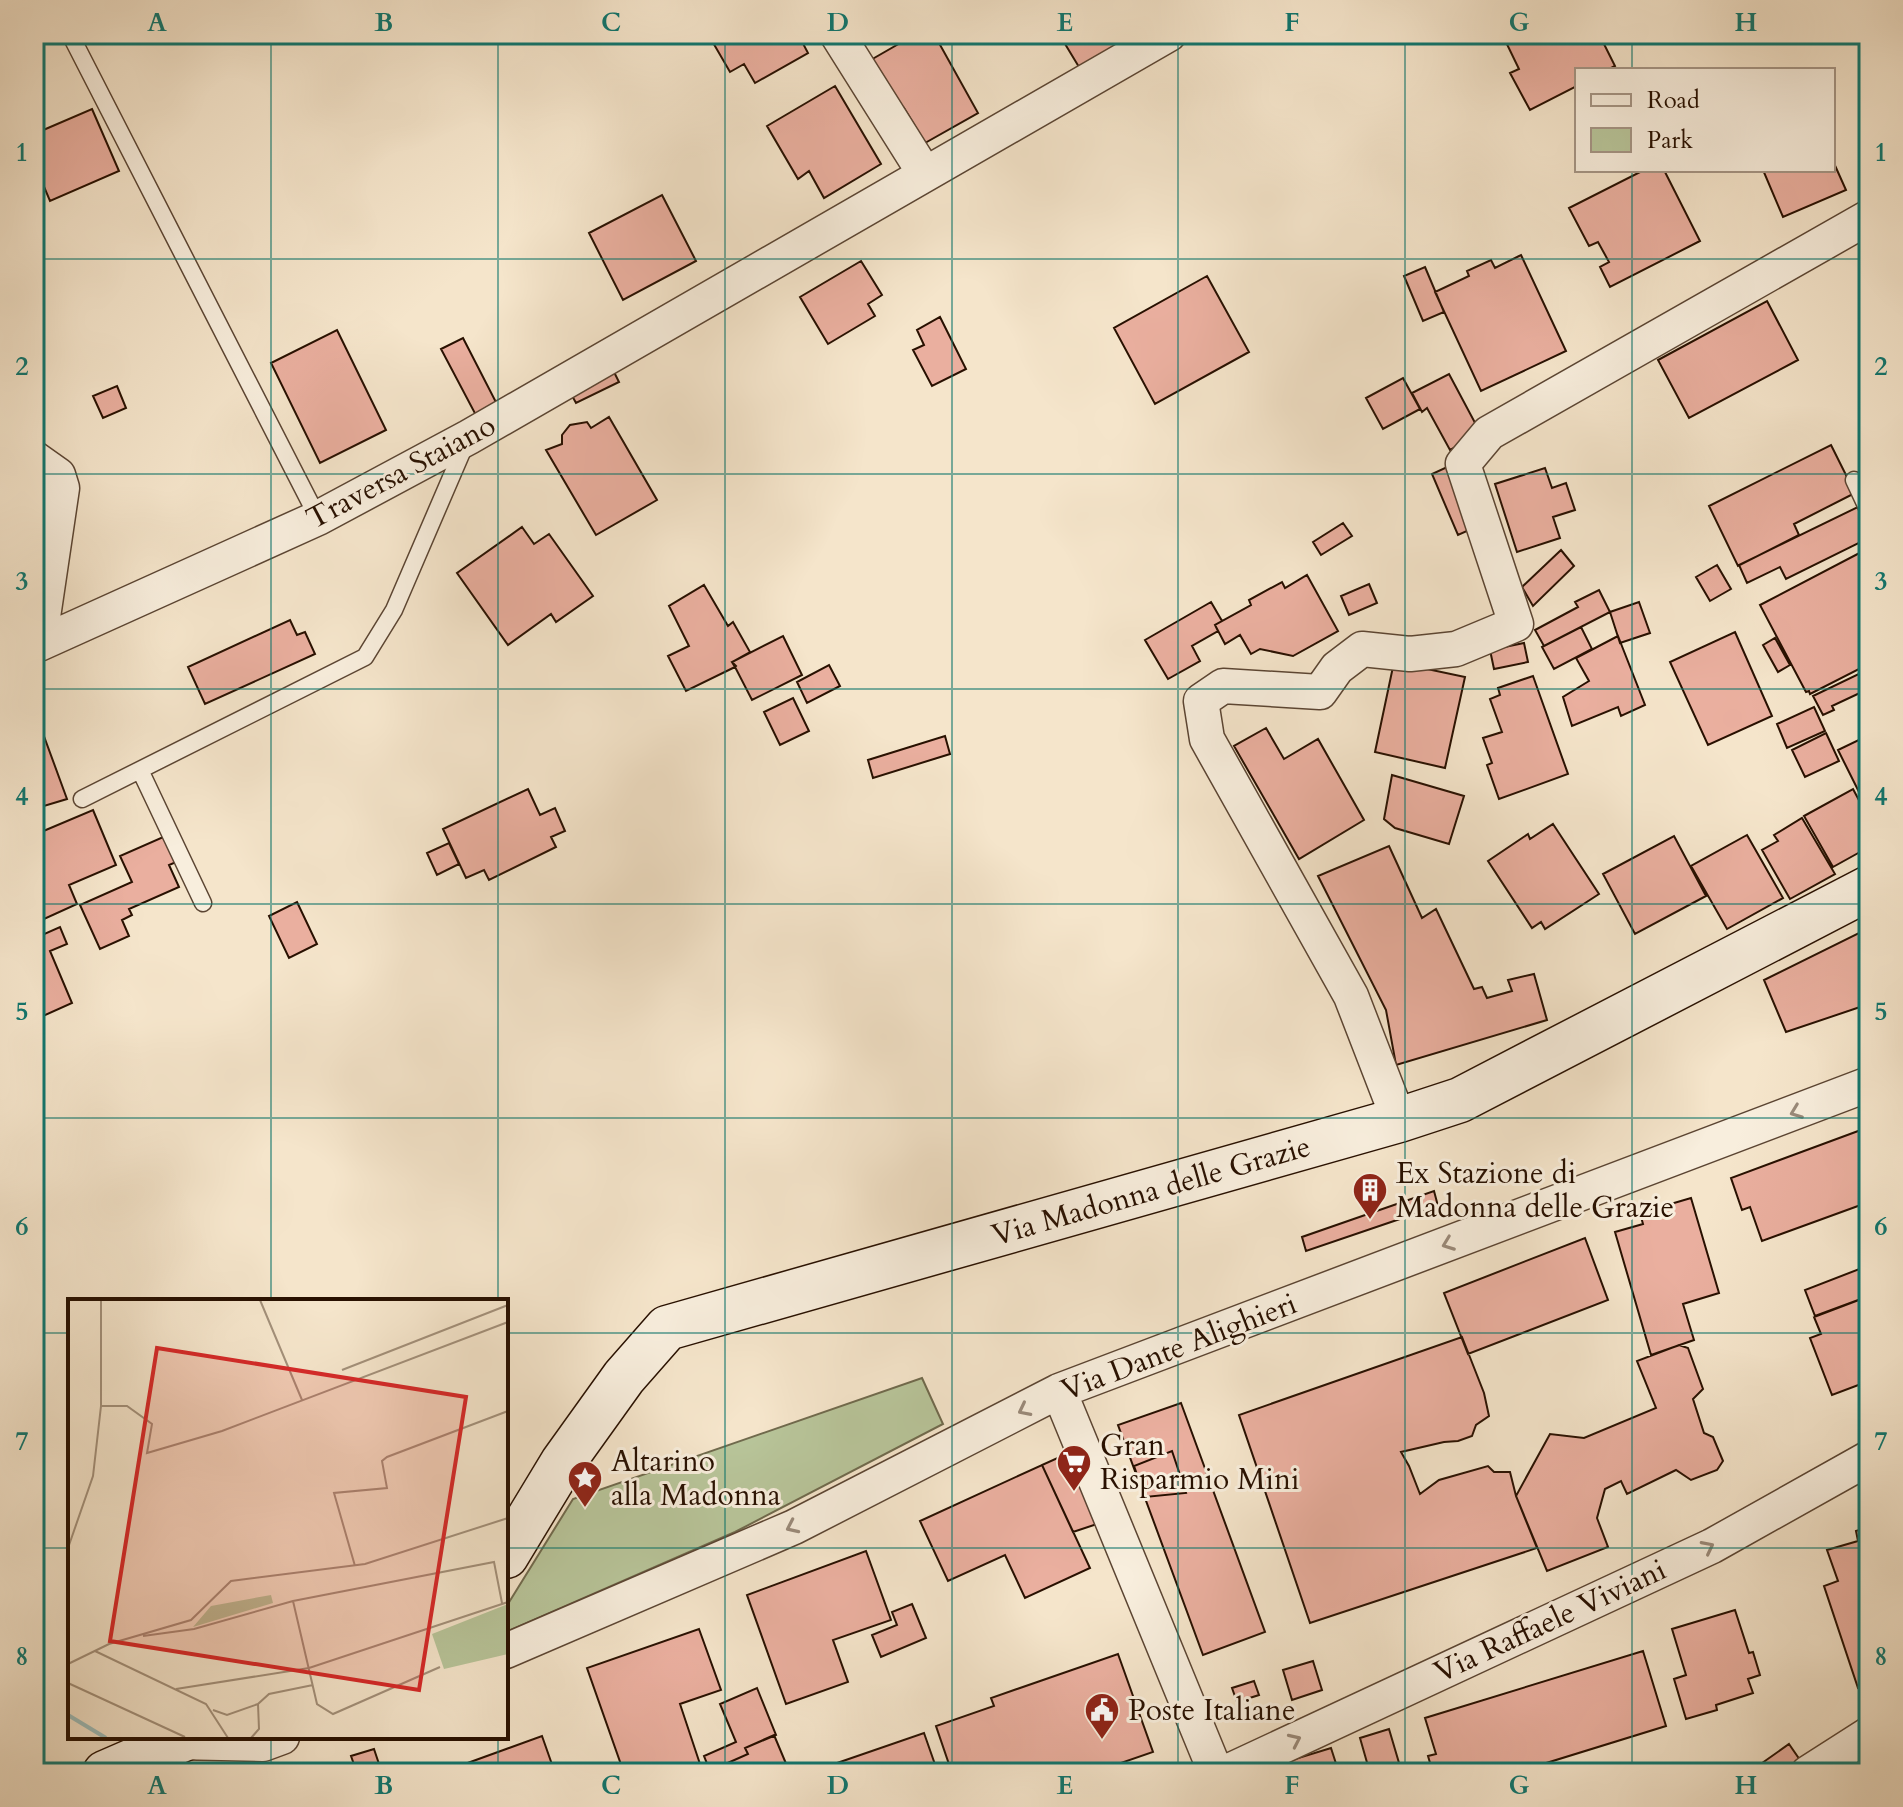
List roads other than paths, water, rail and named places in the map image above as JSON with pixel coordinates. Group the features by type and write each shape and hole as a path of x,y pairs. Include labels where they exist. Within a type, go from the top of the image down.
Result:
{"main road":[{"name":"Via Madonna delle Grazie","path":"508,1553 572,1449 624,1377 667,1328 1460,1100 1869,888"},
{"path":"105,1773 181,1740"}],"street":[{"path":"837,34 925,174"},
{"name":"Traversa Staiano","path":"34,458 58,475 62,488 39,644 318,518 469,437 1169,34"},
{"path":"1399,1120 1351,996 1207,739 1201,701 1223,686 1320,692 1337,668 1362,649 1410,654 1456,649 1516,624 1463,464 1489,433 1869,217"},
{"name":"Via Dante Alighieri","path":"508,1650 794,1527 1059,1391 1869,1084"},
{"path":"1059,1391 1216,1773"},
{"name":"Via Raffaele Viviani","path":"1225,1773 1712,1546 1869,1458"},
{"path":"1808,1773 1869,1734"},
{"path":"181,1740 263,1744 277,1739"}],"lane":[{"path":"70,34 318,518"},
{"path":"82,799 365,657 394,610 469,437"},
{"path":"1854,480 1869,512"},
{"path":"140,770 203,903"}],"place":[{"name":"Ex Stazione di Madonna delle Grazie","path":"1370,1221"},
{"name":"Gran Risparmio Mini","path":"1074,1493"},
{"name":"Altarino alla Madonna","path":"585,1509"},
{"name":"Poste Italiane","path":"1102,1741"}]}
